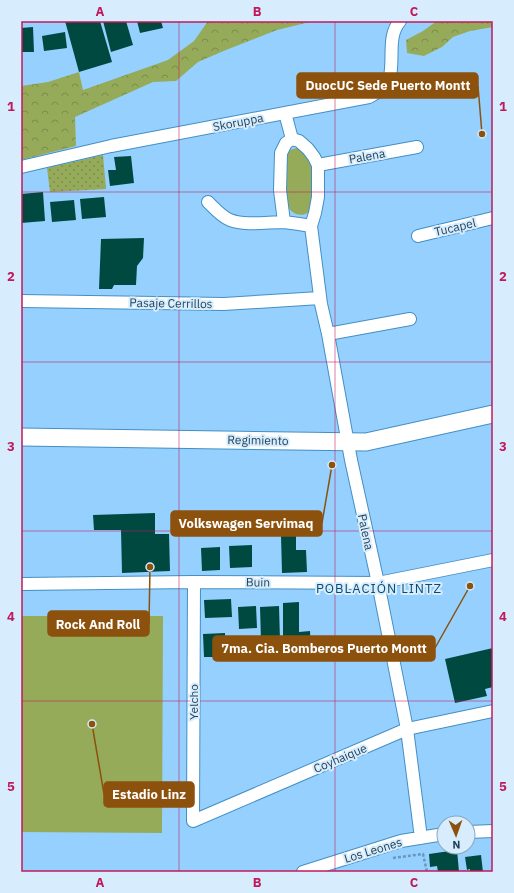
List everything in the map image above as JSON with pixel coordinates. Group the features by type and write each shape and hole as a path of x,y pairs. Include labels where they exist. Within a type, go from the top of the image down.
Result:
{"main road":[{"name":"Regimiento","path":"21,437 348,442 371,441 493,414"}],"street":[{"name":"Skoruppa","path":"21,167 111,146 369,97 381,91 388,83 391,71 393,35 396,26 400,21"},
{"path":"286,112 292,139"},
{"path":"284,222 280,190 281,153 286,143 292,139 299,141 308,149 318,165"},
{"name":"Palena","path":"417,147 318,165 318,197 311,226 320,298 328,334 352,468 378,583 408,728 420,838"},
{"path":"208,202 230,220 257,223 284,222 311,226"},
{"name":"Tucapel","path":"418,236 493,218"},
{"name":"Pasaje Cerrillos","path":"21,301 224,304 320,298"},
{"path":"328,334 410,318"},
{"name":"Buin","path":"21,584 194,582 378,583 493,560"},
{"name":"Yelcho","path":"192,821 194,582"},
{"name":"Coyhaique","path":"192,821 408,728 493,711"},
{"path":"476,832 493,831"},
{"name":"Los Leones","path":"303,872 401,841 436,835"}],"path":[{"path":"384,846 388,859 423,854 427,872"}],"green space":[{"path":"208,21 314,21 277,30 226,50 198,62 176,81 153,82 75,117 76,146 21,160 21,86 48,82 79,72 83,90 168,60 194,41"},
{"path":"437,21 493,21 493,27 470,31 453,37 442,47 424,56 407,53 406,40 423,31"},
{"path":"297,148 301,149 312,164 312,198 309,212 301,215 294,213 289,208 286,198 285,157 288,151"},
{"path":"103,155 106,189 50,192 47,168"},
{"path":"21,616 163,616 162,833 21,832"}],"building":[{"path":"65,21 100,21 112,62 79,72"},
{"path":"103,21 126,21 133,45 111,52"},
{"path":"137,21 161,21 163,28 140,33"},
{"path":"33,27 34,52 21,52 21,28"},
{"path":"65,32 67,48 44,51 42,36"},
{"path":"131,156 134,183 110,186 108,170 116,170 114,157"},
{"path":"43,192 45,221 21,223 21,194"},
{"path":"104,197 106,217 82,219 80,199"},
{"path":"74,200 76,220 52,222 50,202"},
{"path":"144,238 143,258 137,266 136,285 114,285 112,289 99,289 101,239"},
{"path":"155,513 155,534 169,534 170,571 122,573 121,530 94,530 93,515"},
{"path":"281,535 296,535 296,550 306,550 307,572 282,573"},
{"path":"252,545 252,567 230,568 229,546"},
{"path":"220,547 220,570 202,571 201,548"},
{"path":"231,599 232,617 205,618 204,600"},
{"path":"299,602 299,632 310,631 311,656 283,656 283,603"},
{"path":"256,606 257,628 239,629 238,607"},
{"path":"279,606 280,640 261,641 260,607"},
{"path":"225,633 225,645 238,645 238,657 204,657 203,634"},
{"path":"493,648 493,687 485,689 487,696 455,703 445,659"},
{"path":"436,853 436,855 457,855 459,872 438,872 437,866 430,867 429,854"},
{"path":"481,855 483,872 470,872 470,869 467,870 465,857"}],"place":[{"name":"DuocUC Sede Puerto Montt","path":"482,134"},
{"name":"Volkswagen Servimaq","path":"332,465"},
{"name":"Rock And Roll","path":"150,567"},
{"name":"7ma. Cia. Bomberos Puerto Montt","path":"470,586"},
{"name":"Estadio Linz","path":"92,724"}],"district":[{"name":"POBLACIÓN LINTZ","path":"379,588"}]}
